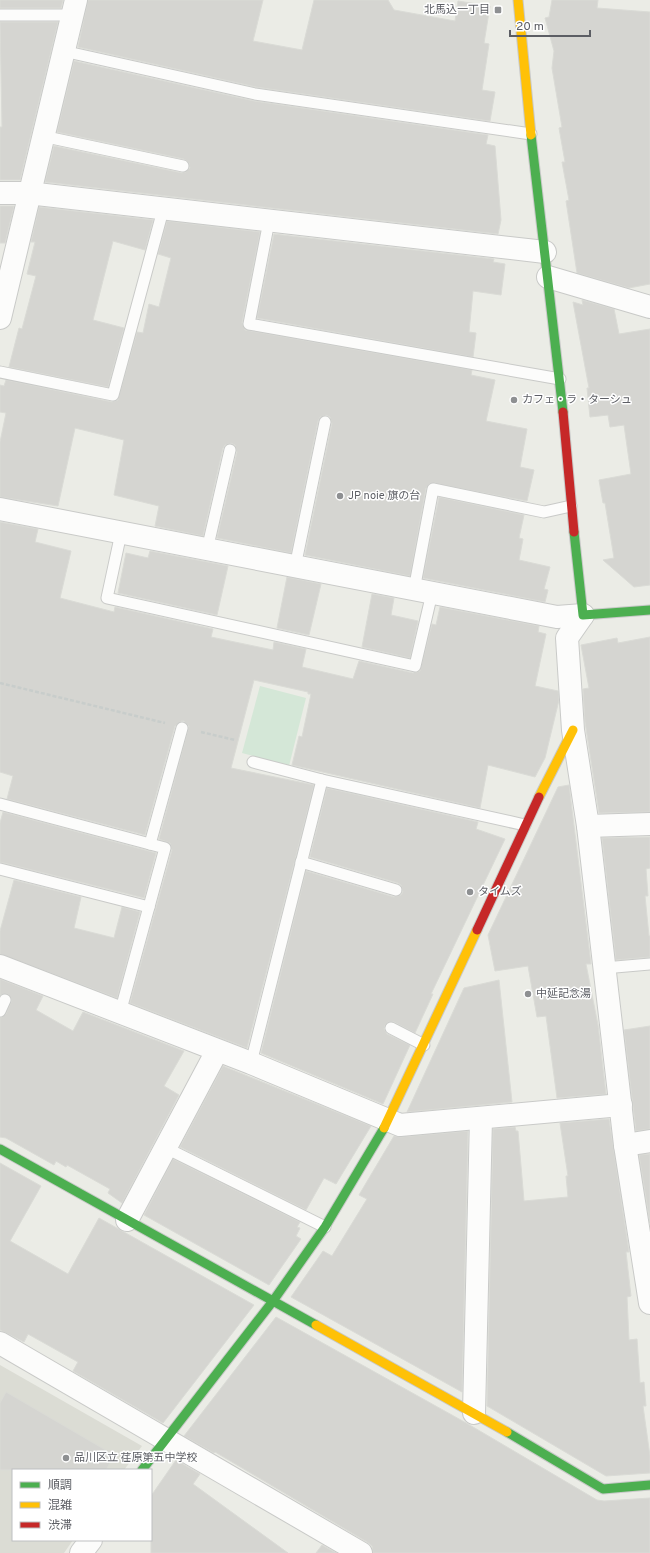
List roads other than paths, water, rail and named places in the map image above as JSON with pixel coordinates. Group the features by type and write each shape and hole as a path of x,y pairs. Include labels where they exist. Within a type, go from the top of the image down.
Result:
{"street":[{"path":"518,0 531,134 560,379 571,506 583,615 567,638 573,730 588,826 625,1145 650,1303"},
{"path":"0,318 28,193 74,8"},
{"path":"0,193 28,193 164,210 545,252"},
{"path":"548,277 650,307"},
{"path":"6,510 557,617 650,610"},
{"path":"143,1469 165,1438 273,1301 325,1227 389,1120 525,825 573,730"},
{"path":"588,826 650,824"},
{"path":"0,966 251,1063 400,1125 621,1105"},
{"path":"127,1220 217,1051"},
{"path":"474,1413 481,1118"},
{"path":"625,1145 650,1141"},
{"path":"0,1149 474,1413 603,1489 650,1485"},
{"path":"0,1343 361,1553"},
{"path":"82,1553 90,1541"}],"lane":[{"path":"0,15 74,8"},
{"path":"63,51 255,94 531,134"},
{"path":"42,136 183,166"},
{"path":"0,372 113,395 164,210"},
{"path":"269,221 249,324 560,379"},
{"path":"295,567 325,422"},
{"path":"207,550 230,450"},
{"path":"121,533 107,598 415,666 433,489 544,512 571,506"},
{"path":"150,844 182,728"},
{"path":"253,762 322,780 525,825"},
{"path":"251,1063 322,780"},
{"path":"0,804 165,848 120,1013"},
{"path":"301,862 396,890"},
{"path":"0,869 149,907"},
{"path":"604,968 650,964"},
{"path":"0,1011 5,1000"},
{"path":"391,1028 424,1045"},
{"path":"166,1148 325,1227"}],"place":[{"name":"北馬込一丁目","path":"498,10"},
{"name":"カフェ・ラ・ターシュ","path":"514,400"},
{"name":"JP noie 旗の台","path":"340,496"},
{"name":"タイムズ","path":"470,892"},
{"name":"中延記念湯","path":"528,994"},
{"name":"品川区立 荏原第五中学校","path":"66,1458"}]}
